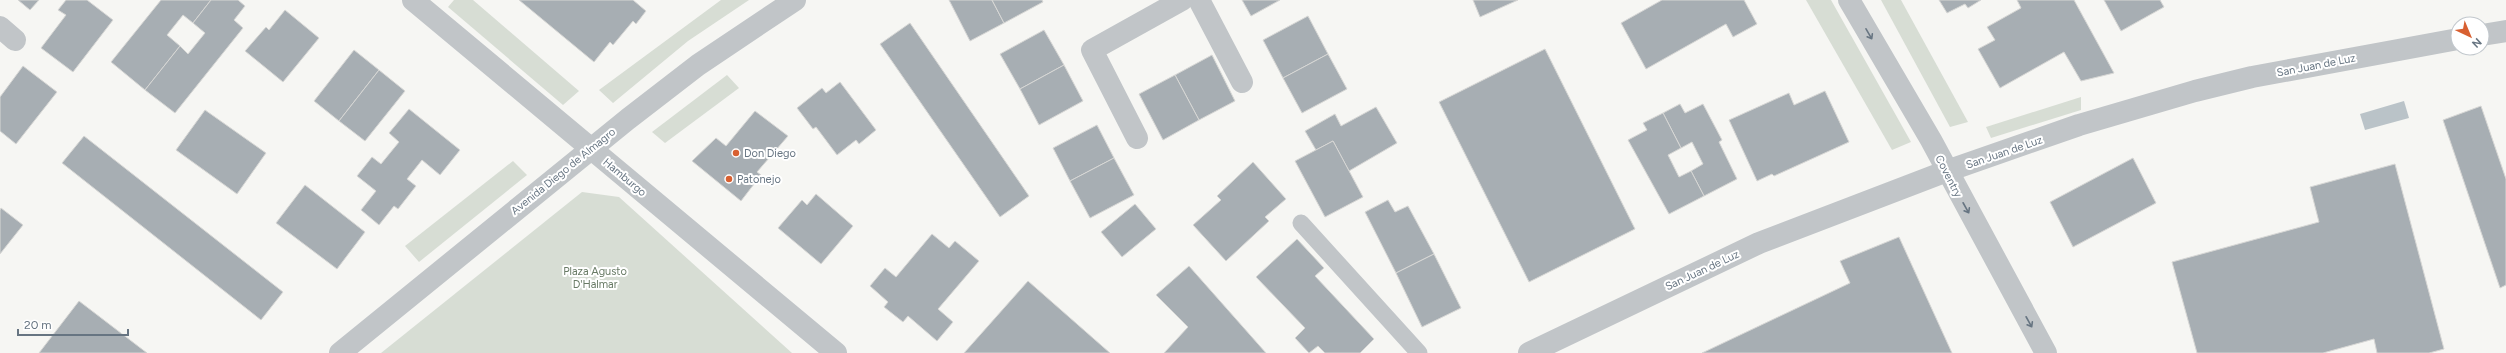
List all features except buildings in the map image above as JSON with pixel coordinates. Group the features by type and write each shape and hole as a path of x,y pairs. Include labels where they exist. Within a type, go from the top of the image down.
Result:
{"street":[{"name":"Hamburgo","path":"413,0 836,353"},
{"name":"Avenida Diego de Almagro","path":"340,353 590,148 698,65 795,0"},
{"path":"1137,138 1092,50 1182,0"},
{"path":"1198,0 1242,82"},
{"name":"Coventry","path":"1849,0 1947,171 2046,353"},
{"path":"2490,34 2506,31"},
{"name":"San Juan de Luz","path":"1528,353 1759,243 1947,171 2079,125 2195,91 2252,77 2450,40"}],"lane":[{"path":"1301,223 1419,353"}],"green space":[{"path":"454,0 473,0 579,91 563,105 448,7"},
{"path":"721,0 749,0 688,41 613,103 599,90"},
{"path":"1806,0 1831,0 1911,142 1892,150"},
{"path":"1881,0 1901,0 1968,122 1950,127"},
{"path":"727,75 739,88 665,143 652,132"},
{"path":"2081,97 2081,110 1991,138 1986,127"},
{"path":"513,161 527,175 419,262 405,246"},
{"name":"Plaza Agusto D'Halmar","path":"582,192 619,197 792,353 381,353"}],"shaded area":[{"path":"2404,101 2409,118 2365,130 2360,114"}],"place":[{"name":"Don Diego","path":"736,153"},
{"name":"Patonejo","path":"729,179"}]}
